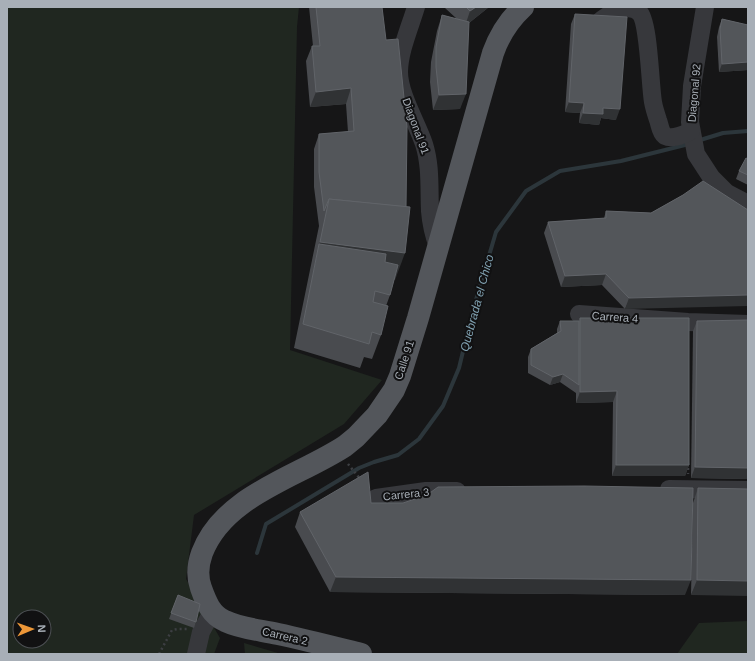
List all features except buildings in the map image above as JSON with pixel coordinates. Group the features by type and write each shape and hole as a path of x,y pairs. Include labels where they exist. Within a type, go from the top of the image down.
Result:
{"main road":[{"name":"Calle 91","path":"212,612 200,585 198,572 200,558 206,544 216,529 234,510 261,491 338,450 356,437 377,416 394,390 400,376 496,44 505,28 523,7"},
{"name":"Carrera 2","path":"212,612 225,621 236,626 280,634 361,654"}],"street":[{"name":"Diagonal 91","path":"416,7 400,61 400,83 424,144 430,181 430,211 432,227 438,247"},
{"name":"Diagonal 92","path":"705,7 692,86 690,122 696,154 711,177 727,193 748,204"},
{"path":"598,23 605,17 622,9 634,10 640,13 645,26 653,103 662,132 667,137 692,134"},
{"name":"Carrera 4","path":"578,314 688,322 748,324"},
{"path":"649,489 688,488 748,490"},
{"name":"Carrera 3","path":"376,498 426,491 474,491"},
{"path":"196,654 201,632 212,612"}],"path":[{"path":"688,457 688,488"},
{"path":"349,464 359,477"},
{"path":"158,654 172,630 183,628 201,632"}],"shaded area":[{"path":"7,7 299,7 297,27 290,350 382,380 344,424 194,515 186,579 220,638 214,654 7,654"},
{"path":"748,621 748,654 677,654 699,623"},
{"path":"244,643 278,653 278,654 245,654"}],"waterway":[{"name":"Quebrada el Chico","path":"697,141 723,133 748,131"},
{"name":"Quebrada el Chico","path":"257,553 266,524 359,468 398,455 419,439 443,406 459,368 473,310 496,232 526,191 560,171 621,161 689,144"}]}
